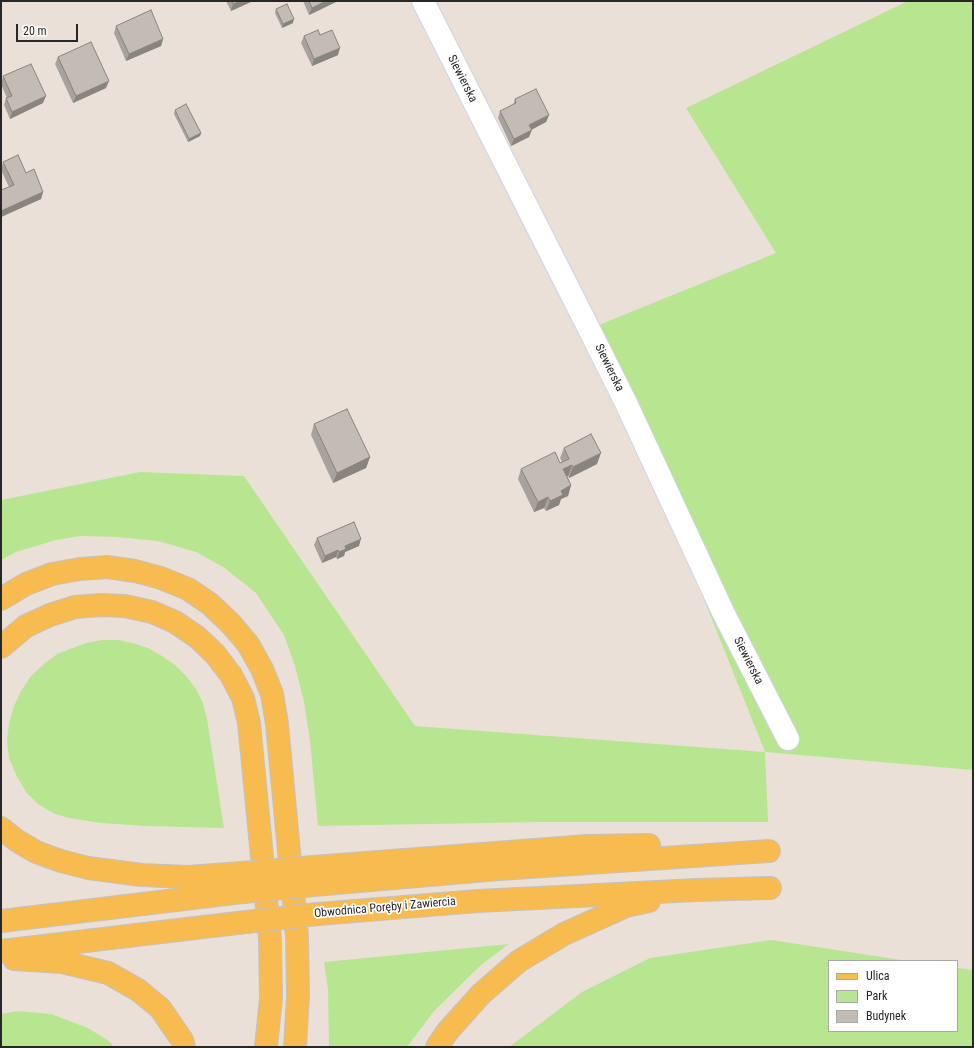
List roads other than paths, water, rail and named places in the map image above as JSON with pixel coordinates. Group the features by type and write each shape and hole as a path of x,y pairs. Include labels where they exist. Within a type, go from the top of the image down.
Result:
{"main road":[{"path":"1,599 26,584 52,574 80,569 107,567 135,571 161,578 193,593 210,604 231,624 248,644 262,669 272,694 277,724 298,936 298,995 295,1047"},
{"path":"1,647 26,626 50,615 81,607 101,604 126,606 152,612 181,626 197,637 215,654 231,676 243,698 250,723 270,932 271,998 266,1047"},
{"path":"1,828 16,840 36,852 61,861 88,868 142,875 188,877 242,883"},
{"path":"1,922 242,883 313,876 499,869 767,851"},
{"name":"Obwodnica Poręby i Zawiercia","path":"1,951 318,914 478,901 697,890 770,888"},
{"path":"437,1047 447,1032 482,994 519,961 564,934 626,906 697,890"},
{"path":"1,958 62,962 108,973 138,990 160,1008 182,1040 184,1047"}],"street":[{"name":"Siewierska","path":"422,1 630,411 722,612 788,739"}]}
